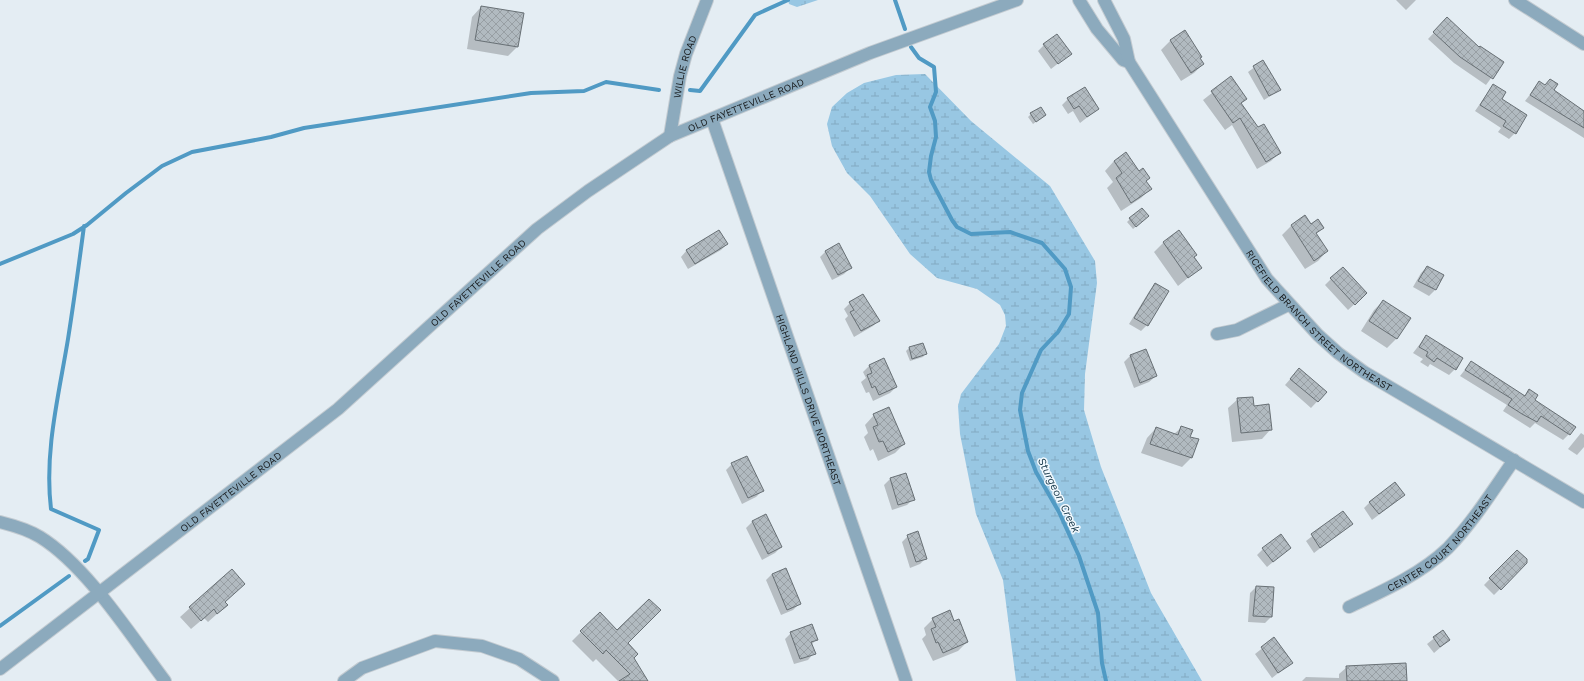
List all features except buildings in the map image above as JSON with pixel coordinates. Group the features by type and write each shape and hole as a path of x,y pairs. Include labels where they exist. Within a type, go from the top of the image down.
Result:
{"street":[{"name":"WILLIE ROAD","path":"670,136 680,76 686,54 707,0"},
{"name":"OLD FAYETTEVILLE ROAD","path":"0,668 338,409 537,230 588,191 670,136 870,53 1017,0"},
{"name":"RICEFIELD BRANCH STREET NORTHEAST","path":"1079,0 1100,34 1123,60 1128,62"},
{"name":"RICEFIELD BRANCH STREET NORTHEAST","path":"1104,0 1124,39 1128,62 1239,238 1267,279 1288,305 1338,353 1364,372 1584,502"},
{"path":"1515,0 1584,44"},
{"name":"HIGHLAND HILLS DRIVE NORTHEAST","path":"712,119 906,681"},
{"path":"1217,334 1237,330 1288,305"},
{"name":"CENTER COURT NORTHEAST","path":"1349,607 1421,569 1447,549 1471,522 1514,460"},
{"path":"0,522 39,537 71,561 98,593 165,681"},
{"path":"344,681 362,668 435,641 482,646 519,660 553,681"}],"green space":[{"path":"788,0 818,0 797,7 789,4"},
{"path":"925,74 971,121 1050,186 1095,261 1097,283 1085,374 1084,410 1101,467 1151,593 1202,681 1016,681 1003,580 976,514 960,434 958,406 961,394 999,344 1006,326 1005,315 1000,305 977,289 937,278 910,254 870,196 847,173 832,146 827,124 832,107 847,93 864,83 896,75"}],"waterway":[{"path":"690,90 700,91 755,15 788,0"},
{"name":"Sturgeon Creek","path":"895,0 905,29"},
{"name":"Sturgeon Creek","path":"911,47 919,58 934,67 936,92 930,107 935,121 936,137 929,172 931,180 952,220 957,227 971,234 1010,232 1042,243 1065,269 1071,287 1069,314 1058,332 1041,350 1022,393 1020,410 1028,451 1036,472 1059,512 1079,556 1098,613 1102,663 1106,681"},
{"path":"0,264 73,234 87,225 162,166 192,152 271,137 304,128 531,93 584,91 606,82 659,90"},
{"path":"84,226 51,445 49,488 51,509 99,530 88,559 85,561"},
{"path":"0,626 69,576"}]}
